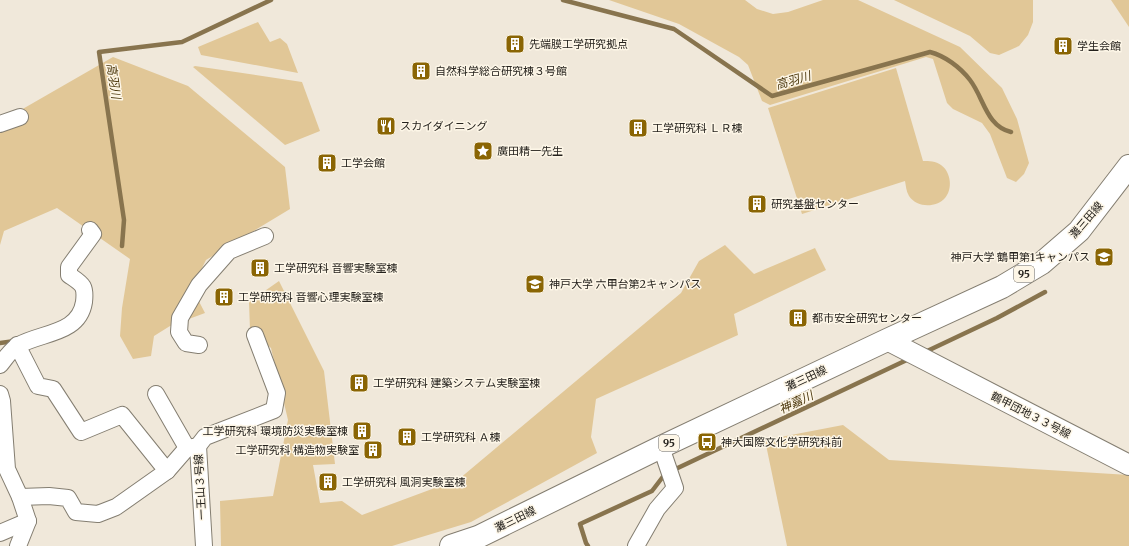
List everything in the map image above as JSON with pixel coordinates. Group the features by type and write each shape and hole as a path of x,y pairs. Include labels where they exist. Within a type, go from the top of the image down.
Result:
{"main road":[{"name":"灘三田線","path":"451,546 478,537 664,455 887,340 1002,287 1042,262 1079,231 1129,166"}],"street":[{"path":"0,124 20,117"},
{"path":"0,365 17,345 65,328 75,322 83,309 85,291 82,284 69,275 69,267 93,234 90,230"},
{"path":"199,345 186,344 179,332 180,318 199,285 229,251 265,236"},
{"path":"156,394 193,447 205,437 274,410 277,393 255,335"},
{"name":"鶴甲団地３３号線","path":"887,340 1129,465"},
{"path":"17,345 38,386 53,389 81,432 122,415 168,472"},
{"path":"0,394 2,402 4,470 20,497 28,521 18,546"},
{"name":"一王山３号線","path":"20,497 49,496 68,498 76,512 98,514 116,507 168,472 193,447"},
{"name":"一王山３号線","path":"193,447 204,546"},
{"path":"636,546 657,509 675,488 664,455"},
{"path":"0,533 28,521"}],"shaded area":[{"path":"609,0 745,0 757,9 773,14 788,12 823,0 858,0 960,47 1002,88 1017,119 1029,163 1024,174 1016,182 1007,178 990,134 982,123 953,109 947,103 933,59 926,57 770,105 762,101 748,65 739,57 679,24"},
{"path":"894,0 1033,0 1033,22 1028,35 1019,46 999,55 990,53 970,36"},
{"path":"1111,0 1129,0 1129,27"},
{"path":"258,22 270,42 280,38 287,44 298,73 201,55 198,47"},
{"path":"113,57 188,86 285,167 290,209 206,260 192,288 205,313 170,326 154,336 151,356 133,359 120,336 122,308 130,259 57,208 4,231 0,245 0,122"},
{"path":"195,66 302,82 320,131 285,145 193,67"},
{"path":"896,68 923,161 937,163 944,168 950,181 948,194 937,204 922,205 912,200 909,196 905,181 802,214 768,108"},
{"path":"725,245 754,274 815,248 826,270 734,314 738,335 596,399 591,437 597,453 471,522 392,546 221,546 220,501 273,496 288,420 271,348 250,330 249,302 279,281 324,371 335,464 313,465 320,503 342,501 362,515 459,479 681,293 699,261"},
{"path":"843,425 889,460 1129,475 1129,546 787,546 765,440"}],"waterway":[{"name":"高羽川","path":"122,246 124,220 99,52 182,42 271,0"},
{"name":"高羽川","path":"563,0 674,29 772,96 930,52 947,59 962,71 975,87 991,118 1003,129 1011,132"},
{"name":"神嘉川","path":"923,353 997,318 1045,292"},
{"name":"高羽川","path":"0,343 15,341"},
{"name":"神嘉川","path":"588,546 580,524 652,491 665,474 911,358"}],"place":[{"name":"先端膜工学研究拠点","path":"515,44"},
{"name":"学生会館","path":"1063,46"},
{"name":"自然科学総合研究棟３号館","path":"421,71"},
{"name":"スカイダイニング","path":"386,126"},
{"name":"工学研究科 ＬＲ棟","path":"638,128"},
{"name":"廣田精一先生","path":"483,151"},
{"name":"工学会館","path":"327,163"},
{"name":"研究基盤センター","path":"757,204"},
{"name":"神戸大学 鶴甲第1キャンパス","path":"1104,257"},
{"name":"工学研究科 音響実験室棟","path":"260,268"},
{"name":"神戸大学 六甲台第2キャンパス","path":"535,284"},
{"name":"工学研究科 音響心理実験室棟","path":"224,297"},
{"name":"都市安全研究センター","path":"798,318"},
{"name":"工学研究科 建築システム実験室棟","path":"359,383"},
{"name":"工学研究科 環境防災実験室棟","path":"362,431"},
{"name":"工学研究科 Ａ棟","path":"407,437"},
{"name":"神大国際文化学研究科前","path":"707,442"},
{"name":"工学研究科 構造物実験室","path":"373,450"},
{"name":"工学研究科 風洞実験室棟","path":"328,482"}]}
